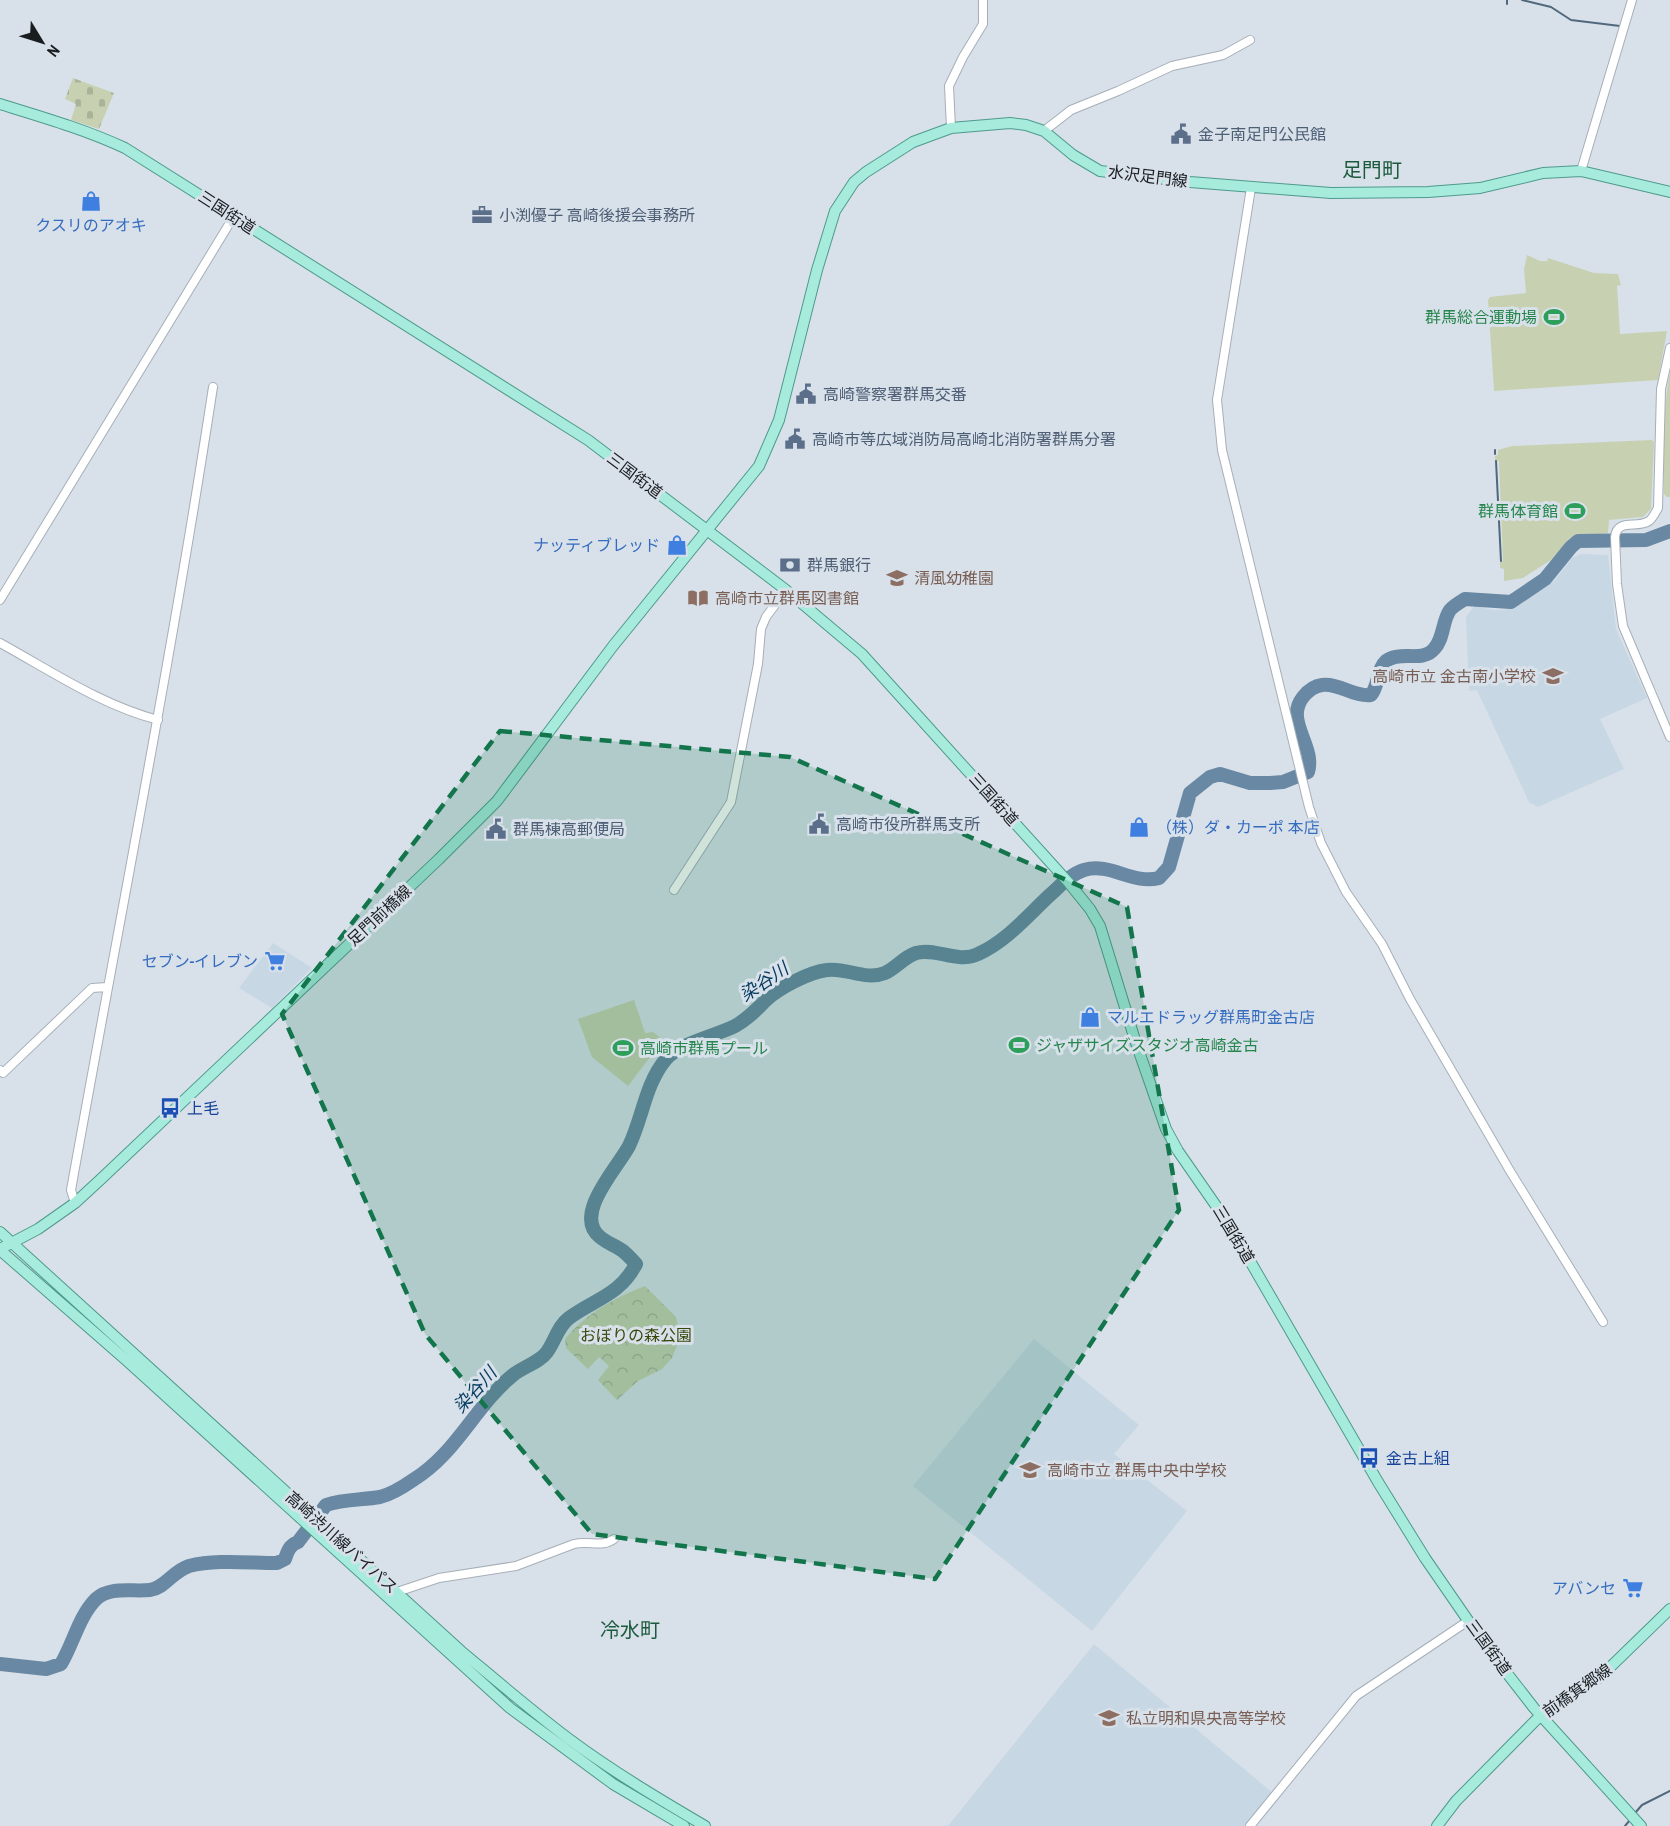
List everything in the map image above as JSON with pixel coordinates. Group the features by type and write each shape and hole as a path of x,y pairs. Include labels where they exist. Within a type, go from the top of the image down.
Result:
{"main road":[{"name":"三国街道","path":"0,104 100,136 125,148 588,440 786,590 862,654 1090,909 1100,926 1135,1040 1166,1129 1178,1151 1224,1217 1378,1482 1425,1558 1468,1621 1541,1715 1635,1820"},
{"name":"水沢足門線","path":"706,529 759,466 779,420 820,261 835,211 844,195 854,182 913,142 951,128 1010,123 1026,125 1044,131 1073,155 1100,171 1251,188 1331,194 1433,192 1480,188 1543,173 1581,171 1670,192"},
{"name":"足門前橋線","path":"0,1250 38,1229 75,1203 493,807 613,646 706,529"},
{"name":"高崎渋川線バイパス","path":"0,1232 510,1708 612,1784 684,1826"},
{"name":"高崎渋川線バイパス","path":"0,1250 304,1515"},
{"name":"高崎渋川線バイパス","path":"317,1527 397,1592 517,1699 616,1772 705,1826"},
{"name":"前橋箕郷線","path":"1437,1826 1455,1801 1541,1715 1599,1678 1670,1609"}],"street":[{"path":"951,128 949,86 983,24 983,0"},
{"path":"1581,171 1632,0"},
{"path":"1044,131 1071,110 1118,92 1147,76 1172,66 1223,55 1250,40"},
{"path":"1251,188 1217,400 1218,420 1222,450 1309,807 1321,843 1346,892 1382,944 1410,999 1510,1171 1603,1322"},
{"path":"0,600 234,216"},
{"path":"1670,348 1661,389 1658,508 1646,523 1620,526 1616,530 1615,537 1617,584 1623,626 1670,737"},
{"path":"75,1203 71,1190 158,720 213,387"},
{"path":"674,890 731,802 758,664 761,629 766,617 786,590"},
{"path":"0,643 87,692 137,714 158,720"},
{"path":"0,1070 3,1073 92,988 107,987"},
{"path":"397,1592 440,1578 516,1566 582,1542 602,1545 614,1539"},
{"path":"1250,1826 1356,1696 1468,1621"}],"highlighted area":[{"path":"500,731 790,757 1127,907 1179,1210 935,1579 592,1534 425,1334 282,1014"}],"shaded area":[{"name":"高崎市立 金古南小学校","path":"1581,554 1608,555 1616,629 1647,698 1600,719 1624,769 1538,807 1529,802 1477,690 1469,691 1466,617 1474,606 1493,610 1514,609 1555,580 1572,558"},
{"path":"273,943 312,968 272,1008 239,988"},
{"name":"高崎市立 群馬中央中学校","path":"1034,1339 1139,1425 1114,1454 1187,1511 1092,1631 913,1486"},
{"name":"私立明和県央高等学校","path":"1094,1644 1273,1793 1246,1826 948,1826"}],"green space":[{"path":"73,78 114,93 99,129 71,120 76,104 65,99"},
{"name":"群馬総合運動場","path":"1527,255 1540,261 1547,261 1548,258 1594,273 1618,274 1621,285 1617,286 1620,334 1667,331 1658,380 1494,391 1488,300 1490,297 1526,293 1524,269"},
{"path":"1670,372 1670,497 1667,497 1664,494 1664,433"},
{"name":"群馬体育館","path":"1652,440 1654,442 1651,509 1643,517 1609,520 1608,533 1570,538 1551,560 1523,578 1504,581 1504,569 1500,568 1500,562 1503,561 1499,461 1495,461 1498,450 1512,446"},
{"name":"高崎市群馬プール","path":"634,1000 645,1033 653,1032 663,1040 628,1086 592,1057 578,1019"},
{"name":"おぼりの森公園","path":"645,1286 676,1317 680,1338 672,1358 662,1369 638,1381 617,1400 598,1380 609,1366 599,1357 588,1369 566,1348 565,1339 582,1321 602,1307"}],"waterway":[{"path":"1522,0 1551,7 1571,20 1620,26"},
{"path":"1496,461 1501,561"},
{"name":"染谷川","path":"0,1664 46,1669 61,1664 85,1614 96,1599 102,1595 122,1590 155,1589 183,1568 199,1564 277,1563 285,1559 290,1548 298,1542 326,1505 384,1496 401,1488 428,1469 454,1444 500,1387 513,1375 544,1356 565,1321 615,1290 636,1264 623,1251 600,1237 593,1228 591,1216 600,1191 634,1135 653,1079 672,1053 735,1026 778,991 820,971 841,970 863,975 878,975 889,971 916,953 931,952 962,957 978,954 1008,935 1066,880 1084,870 1094,868 1140,879 1159,878 1169,867 1190,793 1210,777 1220,774 1250,783 1270,783 1283,782 1308,772 1308,753 1297,715 1298,706 1303,697 1311,690 1328,685 1371,695 1383,664 1398,656 1418,656 1429,653 1440,640 1450,610 1465,599 1511,602 1545,579 1578,541 1646,540 1670,531"},
{"path":"1635,1813 1642,1805 1670,1791"},
{"path":"1625,1826 1630,1820"}],"place":[{"name":"金子南足門公民館","path":"1181,134"},
{"name":"クスリのアオキ","path":"91,201"},
{"name":"小渕優子 高崎後援会事務所","path":"482,215"},
{"name":"群馬総合運動場","path":"1554,317"},
{"name":"高崎警察署群馬交番","path":"806,394"},
{"name":"高崎市等広域消防局高崎北消防署群馬分署","path":"795,439"},
{"name":"群馬体育館","path":"1575,511"},
{"name":"ナッティブレッド","path":"677,545"},
{"name":"群馬銀行","path":"790,565"},
{"name":"清風幼稚園","path":"897,578"},
{"name":"高崎市立群馬図書館","path":"698,598"},
{"name":"高崎市立 金古南小学校","path":"1553,676"},
{"name":"高崎市役所群馬支所","path":"819,824"},
{"name":"（株）ダ・カーポ 本店","path":"1139,827"},
{"name":"群馬棟高郵便局","path":"496,829"},
{"name":"セブン-イレブン","path":"275,961"},
{"name":"マルエドラッグ群馬町金古店","path":"1090,1017"},
{"name":"ジャザサイズスタジオ高崎金古","path":"1019,1045"},
{"name":"高崎市群馬プール","path":"623,1048"},
{"name":"上毛","path":"170,1108"},
{"name":"金古上組","path":"1369,1458"},
{"name":"高崎市立 群馬中央中学校","path":"1030,1470"},
{"name":"アバンセ","path":"1633,1588"},
{"name":"私立明和県央高等学校","path":"1109,1718"}],"district":[{"name":"足門町","path":"1372,170"},
{"name":"冷水町","path":"630,1630"}]}
